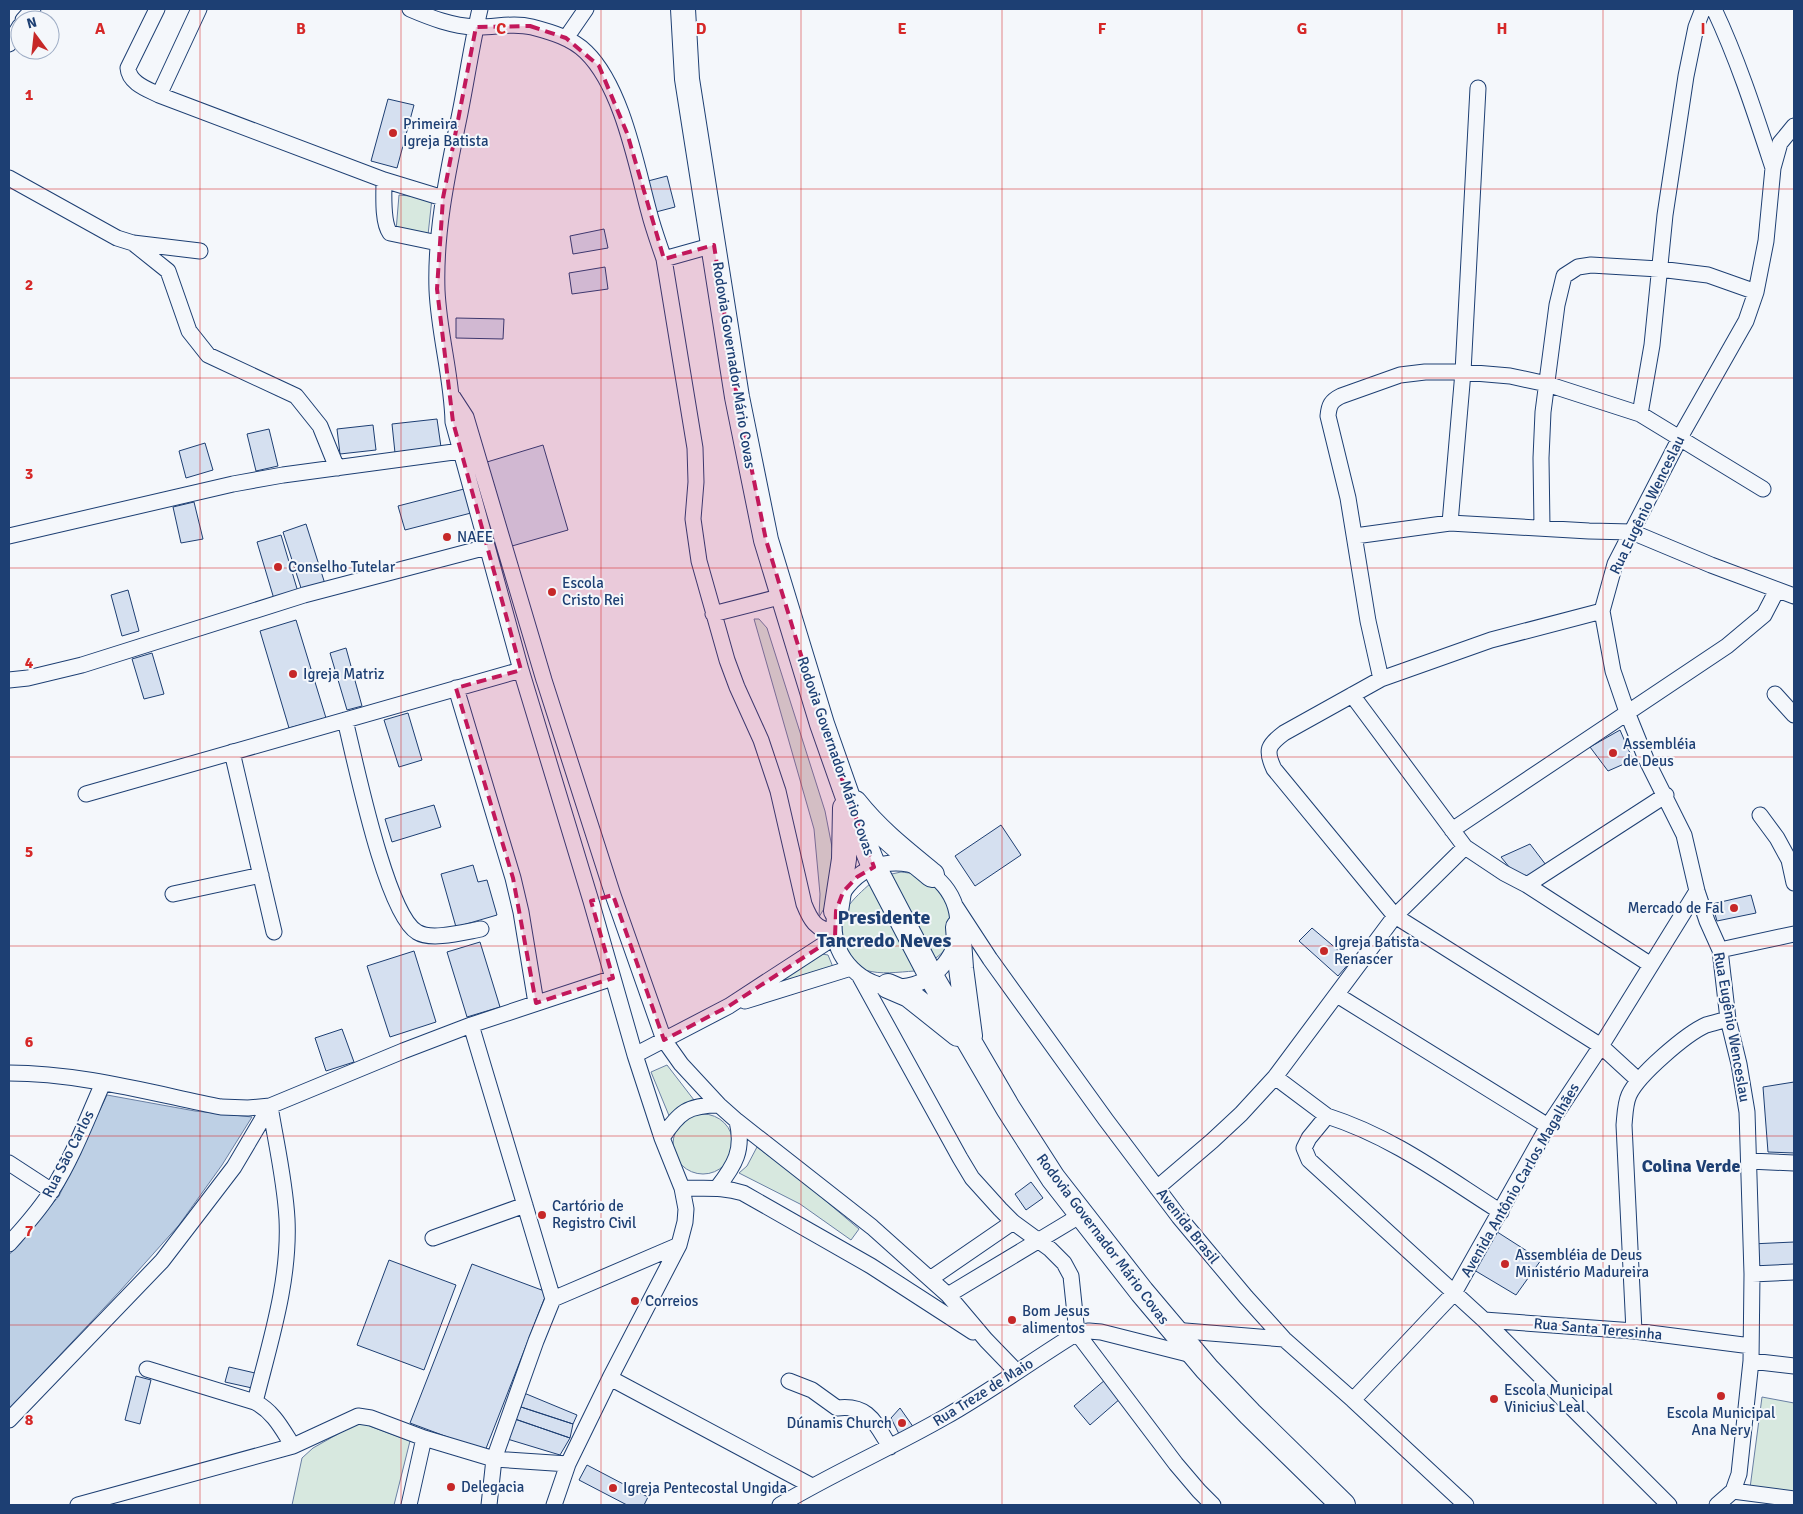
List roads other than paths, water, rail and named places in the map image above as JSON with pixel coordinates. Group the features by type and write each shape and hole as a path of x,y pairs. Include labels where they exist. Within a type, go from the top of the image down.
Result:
{"highway":[{"name":"Rodovia Governador Mário Covas","path":"683,9 687,79 737,397 766,540 822,724 874,867 931,976 1008,1108 1053,1178 1173,1330 1196,1356 1256,1421 1343,1505"},
{"path":"844,788 867,818 890,841 932,874"},
{"path":"835,926 844,859 846,822 844,788"},
{"path":"957,917 961,968 971,1045"},
{"path":"888,986 909,995 971,1045"}],"street":[{"path":"157,9 131,60 128,72 135,82 159,95 384,180 443,198"},
{"path":"159,95 199,9"},
{"path":"410,9 446,23 476,27 507,24 530,26 566,38 585,51 599,66 611,87 627,133 664,259 695,448 696,482 693,519 695,538 713,614 737,687 761,740 778,791 796,874 809,917 817,926 826,931 835,926"},
{"path":"480,9 443,198 438,243 437,289 440,330 452,395 454,422 522,670 592,901 635,1055 662,1138 682,1188 686,1209 679,1245 568,1464 554,1505"},
{"path":"566,38 586,9"},
{"path":"1640,414 1652,345 1665,215 1686,76 1696,27 1702,9"},
{"path":"1714,9 1744,77 1773,168"},
{"path":"1450,523 1463,372 1478,88"},
{"name":"Rua Eugênio Wenceslau","path":"1733,1491 1739,1474 1751,1353 1752,1274 1747,1112 1739,1064 1728,1019 1720,950 1707,922 1697,891 1684,834 1666,795 1646,759 1627,712 1613,671 1602,611 1615,564 1680,438 1741,329 1756,292 1766,241 1773,168 1780,143 1794,126"},
{"path":"9,178 117,238 133,243 200,250"},
{"path":"384,180 385,220 390,233 395,236 438,243"},
{"path":"133,243 168,271 189,331 208,355 296,396 320,426 337,468"},
{"path":"664,259 714,245"},
{"path":"1542,527 1543,412 1557,306 1564,276 1578,267 1591,265 1659,269 1708,275 1756,292"},
{"path":"1381,679 1368,621 1343,473 1328,416 1329,406 1333,400 1340,396 1400,375 1425,372 1463,372 1510,376 1547,384 1640,414 1763,489"},
{"path":"452,395 466,417 544,680 613,895 664,1040 682,1064 719,1105 872,1227 948,1295 986,1340 1017,1372"},
{"path":"9,536 233,484 283,475 461,450"},
{"path":"1354,536 1450,523 1632,532 1711,565 1794,596"},
{"path":"9,680 28,678 82,665 304,595 487,547"},
{"path":"1452,830 1727,646 1751,628 1764,615 1777,590"},
{"path":"501,596 519,597"},
{"path":"713,614 783,596"},
{"path":"1602,611 1491,640 1381,679 1284,733 1272,742 1268,751 1269,759 1280,776 1395,916 1601,1046 1638,1080"},
{"path":"86,794 522,670"},
{"path":"456,688 513,878 521,912 536,1003"},
{"path":"1775,694 1794,715"},
{"path":"1352,695 1465,847 1504,873 1528,885 1651,965"},
{"path":"345,720 388,884 400,914 409,926 418,933 431,936 481,930"},
{"path":"232,752 274,932"},
{"path":"1528,885 1666,795"},
{"path":"1760,815 1790,860 1794,883"},
{"path":"1158,1188 1212,1142 1275,1077 1338,995 1395,916 1465,847"},
{"path":"932,874 914,866 894,863 874,867 857,877 843,892 835,926 841,954 855,972 972,1178 987,1197 1013,1222 1059,1257 1071,1276 1077,1333 1176,1464 1213,1505"},
{"name":"Avenida Brasil","path":"932,874 947,889 957,917 1106,1120 1202,1245 1284,1339 1354,1400 1466,1505"},
{"path":"173,894 260,875"},
{"name":"Avenida Antônio Carlos Magalhães","path":"1354,1400 1454,1293 1548,1126 1601,1046 1697,891"},
{"path":"592,901 613,895"},
{"path":"729,1006 855,972 873,982 888,986 909,985 931,976 945,963 954,946 957,917"},
{"path":"635,1055 729,1006 835,926"},
{"path":"1720,950 1794,934"},
{"path":"9,1073 62,1076 221,1107 248,1108 270,1106 402,1050 470,1025 613,978"},
{"path":"1338,995 1548,1126"},
{"path":"1634,1332 1624,1125 1626,1104 1638,1080 1690,1034 1706,1026 1728,1019"},
{"path":"470,1025 553,1299 494,1459 490,1505"},
{"path":"1275,1077 1328,1116 1385,1139 1501,1212"},
{"name":"Rua São Carlos","path":"9,1244 52,1190 68,1160 103,1083"},
{"path":"662,1138 681,1113 689,1108 701,1105 719,1105"},
{"path":"256,1402 280,1302 286,1258 287,1219 270,1106"},
{"path":"9,1420 162,1261 234,1167 270,1106"},
{"path":"1328,1116 1309,1138 1304,1148 1309,1160 1484,1320 1669,1505"},
{"path":"717,1188 730,1171 737,1157 740,1133 737,1121"},
{"path":"1749,1161 1794,1163"},
{"path":"9,1163 52,1190"},
{"path":"682,1188 730,1189 743,1193 871,1266 921,1300 986,1340"},
{"path":"433,1238 525,1205"},
{"path":"948,1295 1038,1242 1081,1214"},
{"path":"930,1280 1013,1222"},
{"path":"553,1299 679,1245"},
{"path":"1752,1274 1794,1272"},
{"name":"Rua Santa Teresinha","path":"1484,1320 1634,1332 1751,1353 1794,1366"},
{"path":"1173,1330 1284,1339"},
{"path":"1077,1333 1101,1332 1196,1356"},
{"name":"Rua Treze de Maio","path":"780,1505 812,1486 947,1416 1077,1333"},
{"path":"147,1369 256,1402 275,1417 294,1446"},
{"path":"610,1378 812,1486"},
{"path":"789,1381 812,1390 836,1408 851,1406 872,1417 890,1447"},
{"path":"78,1505 294,1446 358,1416 371,1418 424,1438 494,1459 568,1464"},
{"path":"409,1505 424,1438"},
{"path":"1717,1505 1733,1491 1794,1499"}],"water":[{"path":"107,1095 195,1111 252,1117 222,1165 179,1225 9,1409 9,1255 59,1196"}],"place":[{"name":"Primeira Igreja Batista","path":"393,133"},
{"name":"NAEE","path":"447,537"},
{"name":"Conselho Tutelar","path":"278,567"},
{"name":"Escola Cristo Rei","path":"552,592"},
{"name":"Igreja Matriz","path":"293,674"},
{"name":"Assembléia de Deus","path":"1613,753"},
{"name":"Mercado de Fal","path":"1734,908"},
{"name":"Igreja Batista Renascer","path":"1324,951"},
{"name":"Cartório de Registro Civil","path":"542,1215"},
{"name":"Assembléia de Deus Ministério Madureira","path":"1505,1264"},
{"name":"Correios","path":"635,1301"},
{"name":"Bom Jesus alimentos","path":"1012,1320"},
{"name":"Escola Municipal Ana Nery","path":"1721,1396"},
{"name":"Escola Municipal Vinicius Leal","path":"1494,1399"},
{"name":"Dúnamis Church","path":"902,1423"},
{"name":"Delegacia","path":"451,1487"},
{"name":"Igreja Pentecostal Ungida","path":"613,1488"}],"district":[{"name":"Presidente Tancredo Neves","path":"884,928"},
{"name":"Colina Verde","path":"1691,1166"}]}
